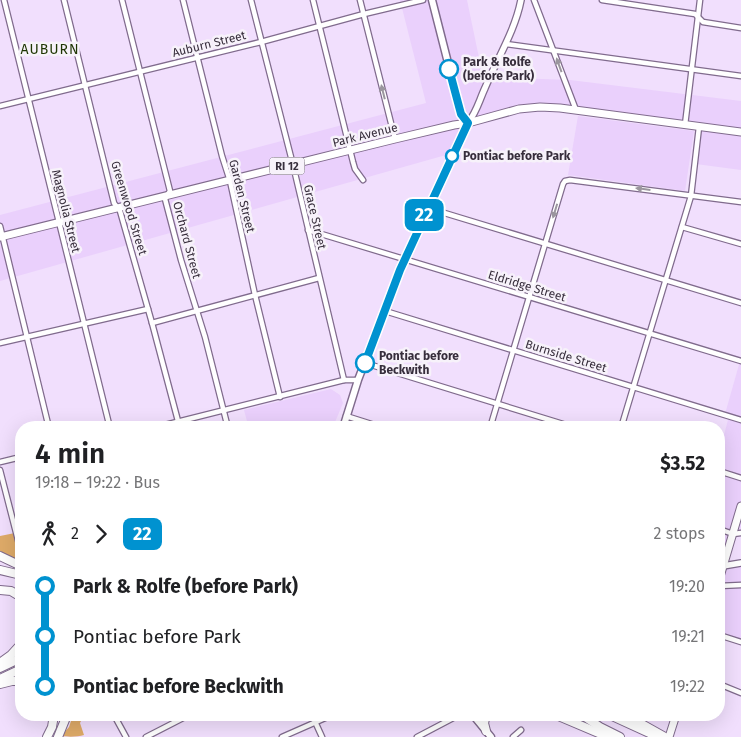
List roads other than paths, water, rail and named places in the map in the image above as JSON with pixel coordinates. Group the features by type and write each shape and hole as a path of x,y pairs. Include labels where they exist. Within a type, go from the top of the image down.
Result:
{"highway":[{"path":"0,556 15,563"},
{"path":"0,570 15,573"},
{"path":"0,590 15,593"},
{"path":"0,663 15,651"},
{"path":"0,668 15,661"},
{"path":"0,679 15,672"},
{"path":"0,684 15,681"},
{"path":"46,737 53,721"},
{"path":"58,737 65,721"},
{"path":"63,737 69,721"},
{"path":"484,721 489,734"},
{"path":"570,721 608,737"},
{"path":"591,721 620,737"},
{"path":"623,721 658,737"},
{"path":"636,721 665,737"}],"main road":[{"path":"344,421 358,380 405,259 468,123 461,114 432,0"},
{"name":"Park Avenue","path":"1,236 519,109 560,108 741,132"},
{"path":"725,560 741,506"},
{"path":"478,721 489,734"},
{"path":"669,737 674,721"}],"street":[{"name":"Magnolia Street","path":"4,0 108,421"},
{"name":"Greenwood Street","path":"64,0 114,204 120,211 178,421"},
{"name":"Orchard Street","path":"122,0 170,191 165,199 205,338 226,421"},
{"name":"Garden Street","path":"183,0 230,181 280,397"},
{"name":"Grace Street","path":"251,0 293,165 344,380"},
{"path":"312,0 355,169 364,180"},
{"path":"360,0 395,139"},
{"name":"Auburn Street","path":"0,106 423,0"},
{"path":"468,123 476,112 506,44 520,0"},
{"path":"534,0 576,110"},
{"path":"602,0 695,14 703,22 741,28"},
{"path":"685,125 700,0"},
{"path":"506,44 741,76"},
{"path":"623,421 691,196 699,127"},
{"path":"492,421 563,184 567,180 741,202"},
{"path":"428,208 741,303"},
{"path":"0,226 47,421"},
{"path":"682,226 741,244"},
{"name":"Eldridge Street","path":"308,230 741,361"},
{"path":"152,323 319,278"},
{"path":"0,343 148,309"},
{"name":"Burnside Street","path":"384,311 741,420"},
{"path":"365,363 554,421"},
{"path":"178,421 344,380 358,380"},
{"path":"346,416 362,421"},
{"path":"0,462 15,458"},
{"path":"0,470 15,529"},
{"path":"725,473 741,478"},
{"path":"725,531 733,534 741,533"},
{"path":"725,566 741,563"},
{"path":"725,586 741,585"},
{"path":"725,637 741,642"},
{"path":"729,638 741,638"},
{"path":"725,686 741,693"},
{"path":"117,721 126,737"},
{"path":"146,737 177,721"},
{"path":"282,737 319,721"},
{"path":"417,737 448,721"},
{"path":"315,723 322,737"},
{"path":"513,737 521,730"}],"place":[{"name":"Park & Rolfe (before Park)","path":"449,69"},
{"name":"Pontiac before Park","path":"452,156"},
{"name":"Pontiac before Beckwith","path":"365,363"}],"district":[{"name":"AUBURN","path":"50,49"}]}
